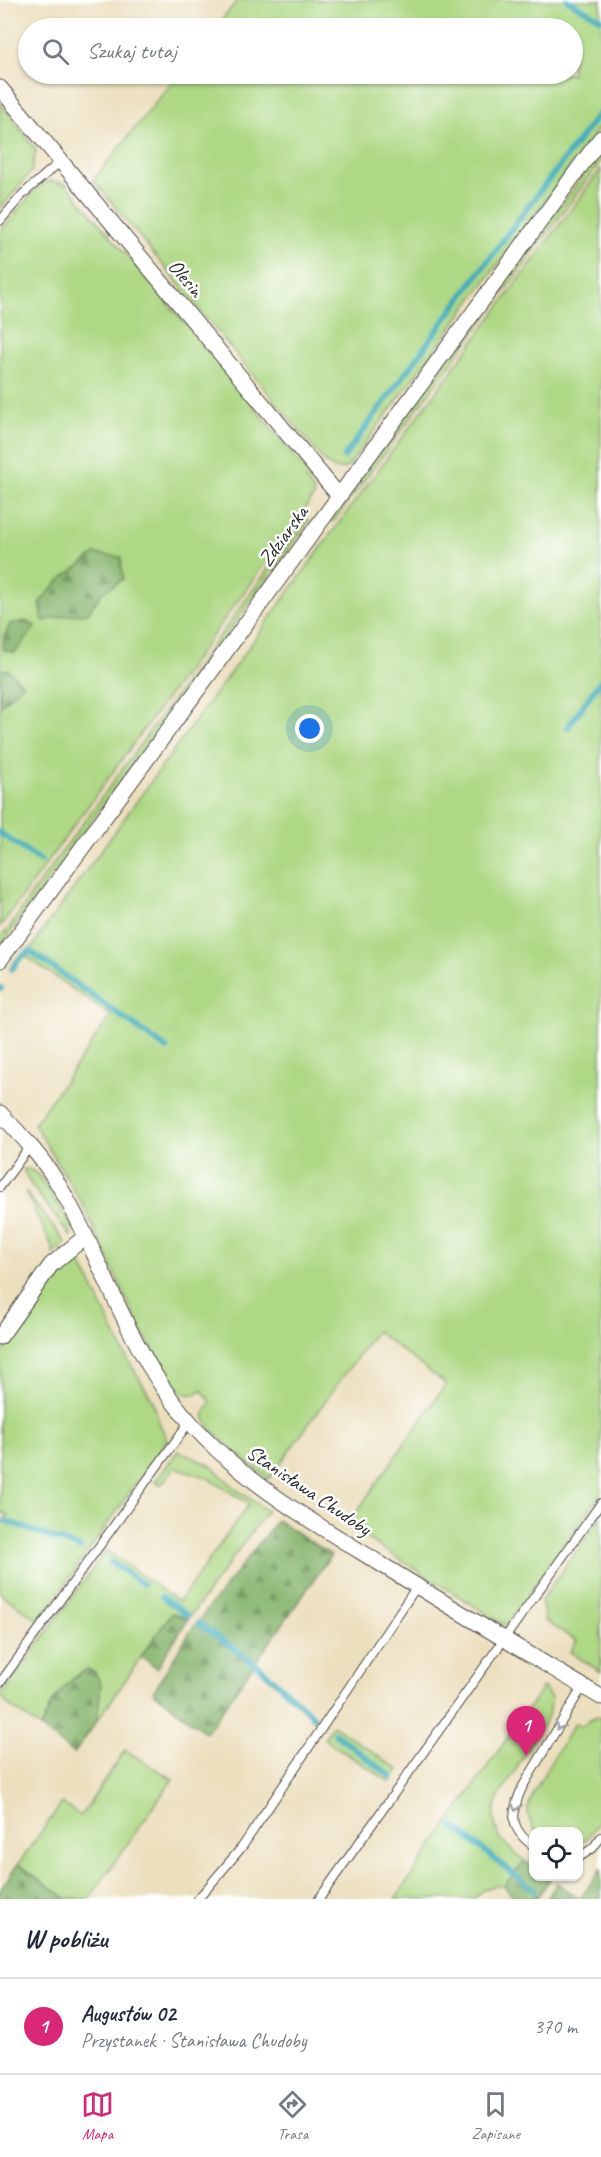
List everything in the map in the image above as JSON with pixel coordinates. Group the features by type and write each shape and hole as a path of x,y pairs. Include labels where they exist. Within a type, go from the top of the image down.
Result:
{"street":[{"name":"Olesin","path":"0,88 339,496"},
{"name":"Zdziarska","path":"0,960 601,138"},
{"name":"Stanisława Chudoby","path":"0,1113 30,1146 55,1179 86,1236 146,1360 167,1393 190,1421 228,1460 261,1488 504,1640 601,1697"},
{"path":"0,1337 51,1265 86,1236"}],"lane":[{"path":"0,221 23,194 61,161"},
{"path":"0,1187 30,1146"},
{"path":"0,1683 190,1421"},
{"path":"319,1899 601,1503"},
{"path":"198,1899 242,1847 417,1586"},
{"path":"529,1842 515,1825 513,1818 515,1804 523,1786 583,1686"},
{"path":"583,1855 601,1837"}],"green space":[{"path":"238,0 601,0 601,125 348,467 337,469 324,461 93,180 171,84 583,84 583,18 223,18"},
{"path":"0,103 36,150 32,171 0,209"},
{"path":"601,151 601,161 334,521 330,521 329,519"},
{"path":"601,169 601,1493 506,1626 347,1526 446,1384 376,1331 269,1479 215,1433 205,1419 206,1410 211,1402 202,1390 196,1394 190,1394 177,1387 142,1332 83,1205 34,1124 111,1016 27,957 39,936 333,531"},
{"path":"48,181 66,184 207,349 310,476 306,480 314,496 0,927 0,232 38,186"},
{"path":"304,520 309,521 0,947 0,936 8,930 35,889"},
{"path":"95,554 121,557 123,579 101,594 88,613 43,621 40,602 59,581"},
{"path":"25,621 36,626 15,653 4,650 4,636 10,624"},
{"path":"7,669 23,684 0,706 0,671"},
{"path":"23,1169 29,1169 38,1174 72,1226 71,1237 31,1185"},
{"path":"25,1191 66,1243 53,1254 53,1249"},
{"path":"75,1256 84,1269 124,1353 153,1401 167,1440 39,1621 0,1593 0,1526 8,1515 0,1511 0,1356 63,1265"},
{"path":"178,1451 210,1465 236,1489 267,1511 188,1619 172,1613 97,1721 101,1685 50,1706 41,1728 7,1704 1,1696 106,1550 179,1602 249,1504 208,1478 175,1467 161,1485 155,1482"},
{"path":"601,1516 601,1672 570,1652 577,1641 545,1621 541,1601"},
{"path":"277,1520 331,1555 206,1733 153,1692 190,1632"},
{"path":"172,1613 188,1619 157,1668 141,1656"},
{"path":"87,1669 95,1672 101,1685 97,1721 74,1754 41,1728 58,1694"},
{"path":"543,1687 551,1698 548,1716 497,1800 494,1820 504,1842 525,1861 504,1886 487,1888 474,1899 395,1899"},
{"path":"596,1717 601,1718 601,1820 583,1842 583,1827 533,1827 528,1810 541,1779 575,1723 582,1727"},
{"path":"333,1725 399,1770 390,1782 324,1739"},
{"path":"125,1750 173,1779 89,1899 67,1899 18,1864 62,1803 81,1816"},
{"path":"525,1861 529,1864 529,1881 549,1881 536,1899 515,1899 504,1886"},
{"path":"18,1864 67,1899 0,1899 0,1890"},
{"path":"601,1869 601,1899 580,1899"},
{"path":"557,1883 580,1899 547,1899"}],"waterway":[{"path":"567,0 601,19"},
{"path":"344,457 601,111"},
{"path":"568,727 601,680"},
{"path":"0,833 41,861"},
{"path":"12,969 20,958 30,951 167,1049"},
{"path":"6,1521 80,1548"},
{"path":"111,1562 143,1584"},
{"path":"162,1597 187,1615"},
{"path":"198,1623 262,1669 314,1717"},
{"path":"335,1734 392,1777"},
{"path":"453,1826 534,1890"}],"place":[{"name":"Augustów 02","path":"526,1756"}]}
